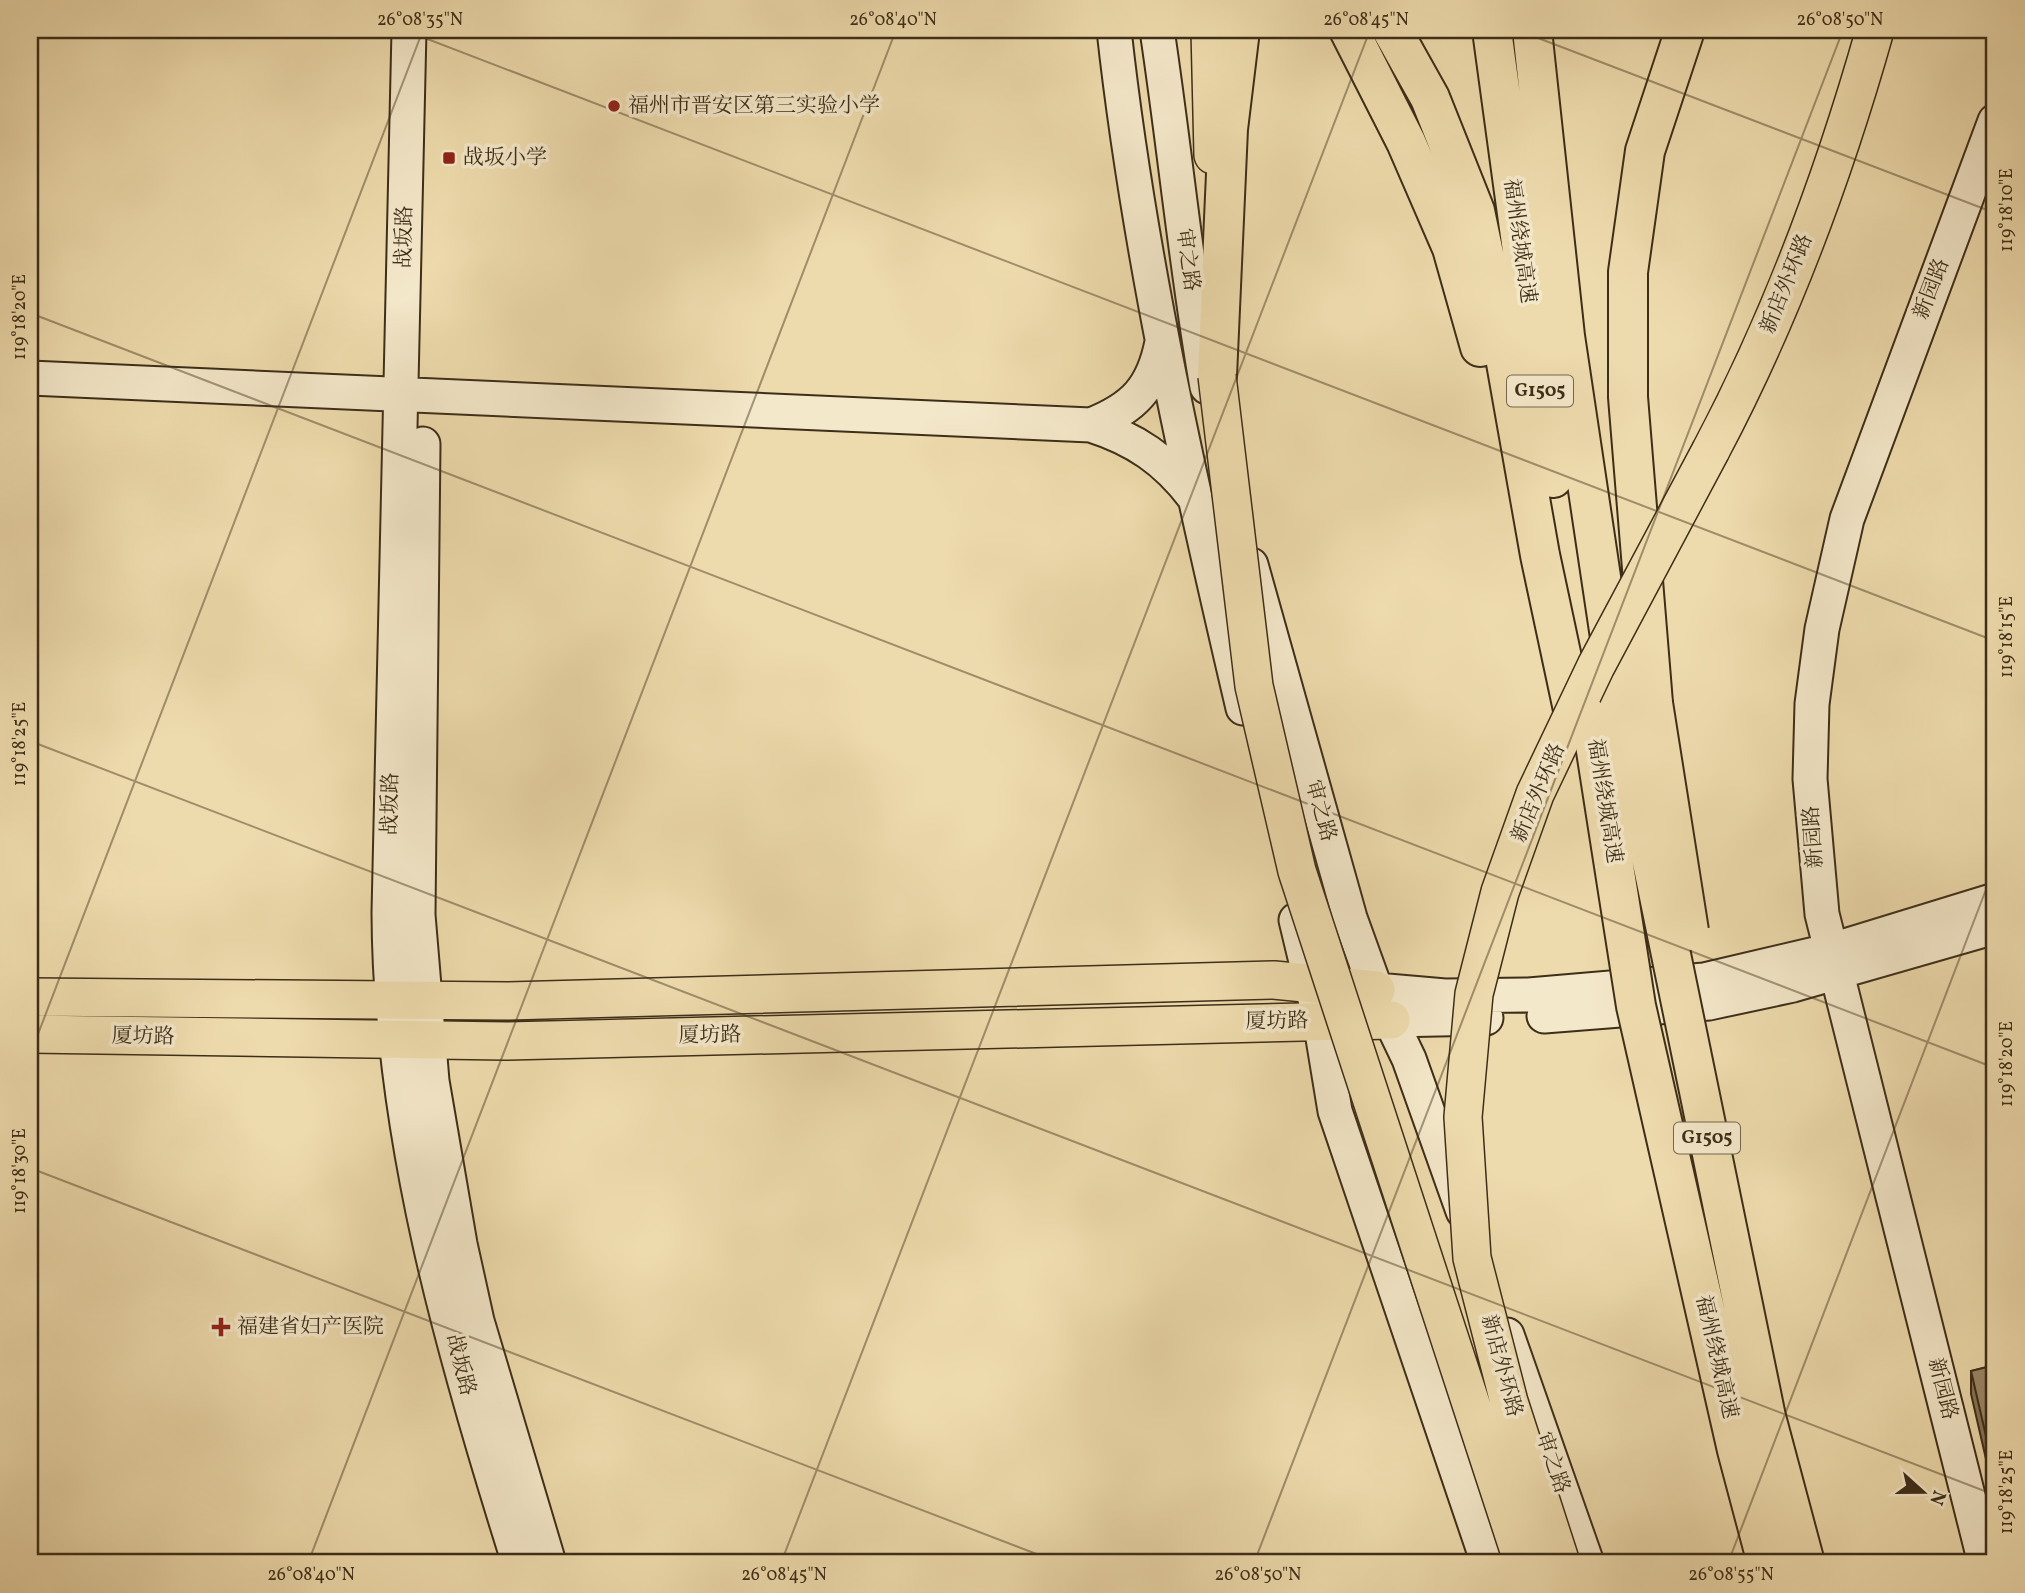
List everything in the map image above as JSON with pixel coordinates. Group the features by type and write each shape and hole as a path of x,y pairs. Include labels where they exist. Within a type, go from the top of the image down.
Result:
{"highway":[{"path":"1217,376 1228,129 1240,30"},
{"path":"1349,30 1406,142 1452,248 1540,555 1610,713"},
{"path":"1392,30 1430,98 1475,211 1503,340 1540,555"},
{"path":"1610,713 1628,397 1628,272 1645,151 1685,30"},
{"name":"福州绕城高速","path":"1533,43 1610,713 1636,1006 1737,1450 1767,1563"},
{"name":"福州绕城高速","path":"1493,46 1548,446 1766,1418 1805,1563"}],"main road":[{"name":"战坂路","path":"409,30 418,915 408,1001 413,1041 495,1388 549,1563"},
{"name":"战坂路","path":"413,396 429,30"},
{"name":"审之路","path":"1114,30 1144,231 1197,500 1279,862 1313,985 1335,1111 1488,1563"},
{"name":"审之路","path":"1157,30 1172,131 1186,260 1217,441 1350,918 1384,1005 1409,1059 1587,1563"},
{"name":"新店外环路","path":"1210,30 1217,376 1254,686 1297,871 1523,1563"},
{"name":"新店外环路","path":"1561,1563 1509,1402 1472,1258 1463,1117 1474,994 1500,892 1535,794 1596,666 1740,395 1790,281 1846,132 1875,30"},
{"name":"新园路","path":"1985,1563 1817,883 1810,779 1812,704 1826,605 1840,544 1861,477 1995,121"},
{"path":"1091,425 1121,410 1147,387 1158,362 1164,333"},
{"path":"30,378 1091,425 1119,434 1144,447 1167,464 1197,500"},
{"path":"1835,961 1995,900"},
{"path":"1384,1005 1647,985 1728,975 1835,961 1995,928"},
{"name":"厦坊路","path":"30,997 408,1001 1274,980 1313,985 1384,1005"},
{"name":"厦坊路","path":"30,1034 413,1041 1320,1020 1384,1005"},
{"name":"战坂路","path":"413,1041 414,1158 457,1357 519,1563"}],"building":[{"path":"1995,1365 1995,1434 1986,1436 1971,1371"}],"place":[{"name":"福州市晋安区第三实验小学","path":"614,106"},
{"name":"战坂小学","path":"449,158"},
{"name":"福建省妇产医院","path":"221,1327"}]}
